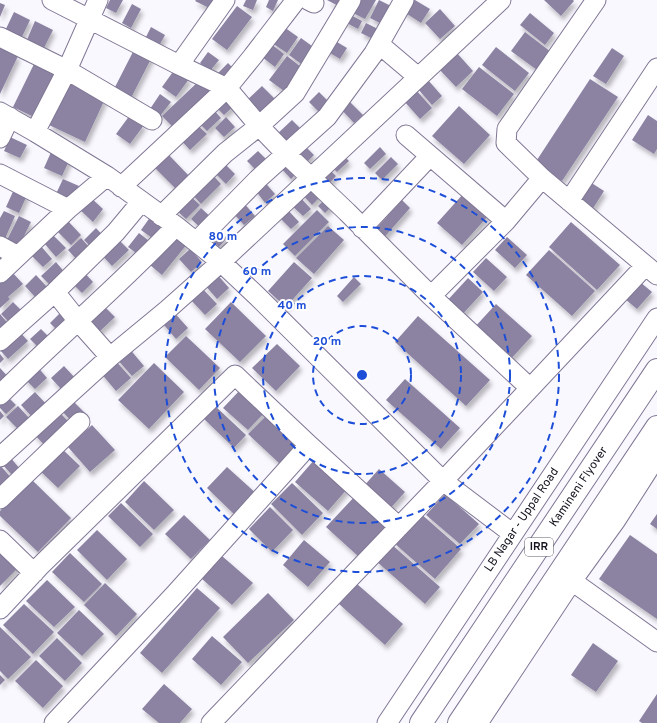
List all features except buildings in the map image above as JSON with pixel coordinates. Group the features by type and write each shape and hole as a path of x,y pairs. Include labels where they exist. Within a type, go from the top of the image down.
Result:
{"highway":[{"name":"Kamineni Flyover","path":"421,723 657,370"},
{"name":"IRR","path":"459,723 657,427"}],"street":[{"path":"52,0 227,88 259,126 286,154 347,212 430,296 530,388"},
{"path":"35,132 67,70 98,0"},
{"path":"179,65 225,0"},
{"path":"0,395 144,260 169,221 224,153 259,126 295,93 351,0"},
{"path":"196,242 258,179 327,117 379,44 404,0"},
{"path":"0,457 110,357 167,310 221,262 501,0"},
{"path":"211,723 530,388 651,270 542,178 506,143 507,129 596,0"},
{"path":"0,273 68,209 114,182 227,88 254,56 306,1"},
{"path":"0,37 67,70 152,120"},
{"path":"379,44 418,77"},
{"path":"569,201 657,68"},
{"path":"0,138 5,115 35,132 114,182 169,221 221,262 443,481 513,534"},
{"path":"406,135 506,222"},
{"path":"362,228 429,156"},
{"path":"0,174 68,209"},
{"path":"430,296 506,222 542,178"},
{"path":"0,341 55,292 116,232 142,202"},
{"path":"0,246 18,256"},
{"path":"55,292 110,357"},
{"name":"LB Nagar - Uppal Road","path":"387,723 657,318"},
{"path":"2,603 235,375 399,527"},
{"path":"0,499 80,422"},
{"path":"54,723 175,594 309,445"},
{"path":"478,723 572,581 616,520 657,456"},
{"path":"0,540 34,573"},
{"path":"572,581 657,642"}]}
